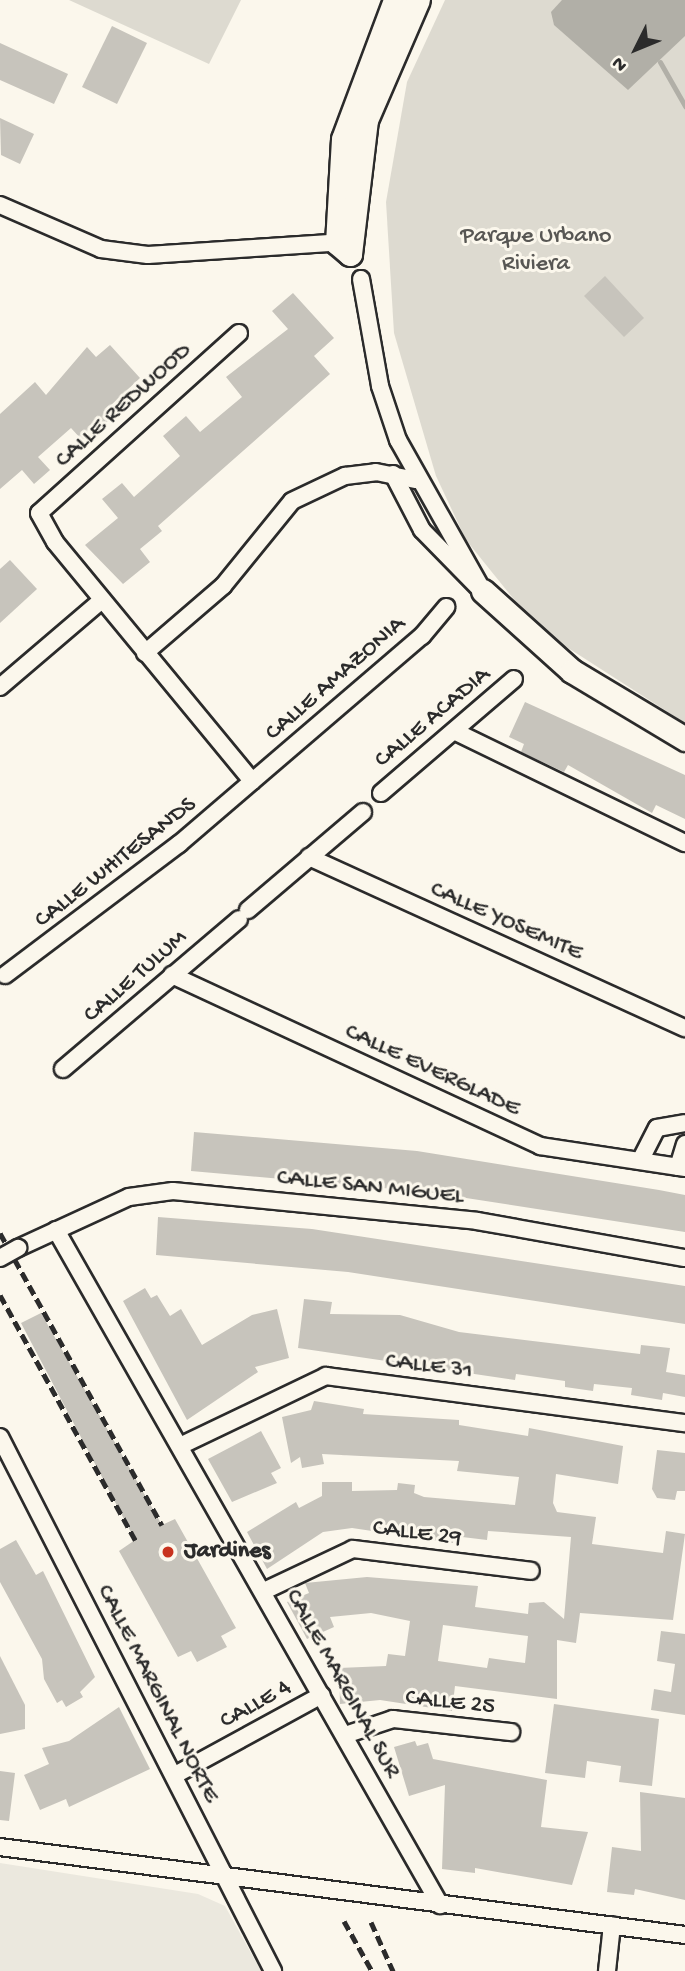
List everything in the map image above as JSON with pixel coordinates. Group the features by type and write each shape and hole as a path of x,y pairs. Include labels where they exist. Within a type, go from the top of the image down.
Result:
{"street":[{"path":"347,246 342,139 395,0"},
{"path":"347,246 366,120 418,0"},
{"path":"0,205 101,249 148,255 347,246"},
{"path":"361,279 380,386 416,480 460,543 483,591"},
{"name":"CALLE REDWOOD","path":"102,600 39,523 39,513 239,333"},
{"path":"145,653 223,586 292,501 345,476 393,474 416,480"},
{"path":"393,474 422,530 483,591 572,671 685,739"},
{"path":"0,687 102,600 252,781"},
{"name":"CALLE AMAZONIA","path":"252,781 422,636 446,607"},
{"name":"CALLE ACADIA","path":"381,793 514,679"},
{"path":"454,731 685,843"},
{"name":"CALLE WHITESANDS","path":"5,975 121,892 252,781"},
{"name":"CALLE TULUM","path":"63,1069 363,812"},
{"name":"CALLE YOSEMITE","path":"309,857 685,1028"},
{"name":"CALLE EVERGLADE","path":"172,975 541,1146 681,1168"},
{"path":"640,1161 657,1128 685,1124"},
{"path":"681,1168 685,1144"},
{"name":"CALLE SAN MIGUEL","path":"0,1258 129,1197 173,1191 477,1221 685,1258"},
{"name":"CALLE MARGINAL SUR","path":"56,1230 182,1445 440,1905"},
{"name":"CALLE 31","path":"182,1445 326,1376 685,1423"},
{"name":"CALLE MARGINAL NORTE","path":"0,1437 175,1775 220,1878 273,1971"},
{"name":"CALLE 29","path":"264,1591 354,1549 531,1571"},
{"name":"CALLE 4","path":"175,1775 322,1695"},
{"name":"CALLE 25","path":"345,1735 393,1720 511,1732"},
{"path":"0,1847 220,1878 685,1935"},
{"path":"607,1971 612,1926"}],"shaded area":[{"path":"562,0 685,0 685,36 628,90 554,25 551,12"},
{"path":"0,1863 198,1894 225,1906 261,1971 0,1971"}],"green space":[{"path":"69,0 241,0 209,64"},
{"name":"Parque Urbano Riviera","path":"445,0 685,0 685,723 537,628 466,540 436,476 394,333 386,202 407,82"}],"building":[{"path":"112,26 147,43 117,104 82,87"},
{"path":"0,43 68,74 54,104 0,80"},
{"path":"0,118 34,134 20,164 1,155"},
{"path":"605,276 644,318 624,337 584,296"},
{"path":"293,293 334,338 314,356 330,374 158,526 162,531 140,549 150,562 123,584 85,545 118,518 102,499 122,483 134,497 180,456 163,436 186,416 200,432 242,397 226,377 288,329 272,311"},
{"path":"110,345 140,378 109,407 117,415 82,440 71,428 38,457 50,470 34,484 22,470 0,489 0,414 35,382 46,395 87,347 96,357"},
{"path":"10,560 37,589 0,623 0,569"},
{"path":"525,702 685,775 685,819 656,805 652,813 568,765 564,772 521,752 524,744 509,737"},
{"path":"194,1132 417,1151 685,1195 685,1232 427,1192 191,1171"},
{"path":"158,1217 312,1229 685,1286 685,1324 348,1272 156,1255"},
{"path":"145,1288 151,1298 157,1295 170,1316 181,1309 202,1345 252,1315 277,1309 289,1358 255,1367 258,1372 187,1420 123,1301"},
{"path":"304,1299 332,1302 330,1314 400,1315 459,1332 640,1354 641,1345 670,1348 666,1372 685,1375 685,1397 663,1393 662,1400 631,1395 632,1388 594,1384 593,1391 565,1387 565,1381 516,1374 515,1380 298,1348"},
{"path":"41,1313 162,1525 175,1519 236,1628 221,1636 227,1647 197,1662 191,1651 178,1657 119,1551 135,1540 21,1323"},
{"path":"314,1401 364,1409 363,1414 459,1420 459,1425 528,1436 529,1428 623,1446 618,1484 556,1474 553,1503 557,1512 596,1517 592,1544 663,1553 666,1531 685,1534 673,1620 580,1613 576,1643 557,1640 557,1699 455,1686 452,1711 380,1700 340,1704 339,1668 386,1666 388,1654 405,1656 410,1621 371,1613 330,1617 334,1627 307,1639 287,1602 309,1593 305,1583 367,1577 478,1586 475,1607 528,1614 529,1603 544,1602 564,1619 571,1537 488,1531 487,1540 454,1536 453,1543 352,1528 323,1532 267,1569 247,1532 296,1502 299,1508 322,1496 322,1482 352,1482 352,1491 397,1490 398,1483 415,1485 414,1493 424,1497 515,1505 519,1477 457,1471 459,1461 322,1454 324,1464 302,1468 300,1457 291,1463 282,1417 311,1410","holes":["443,1625 528,1636 525,1663 489,1658 487,1668 438,1661"]},
{"path":"261,1431 281,1468 271,1473 277,1483 232,1502 208,1459"},
{"path":"657,1450 685,1453 685,1491 677,1491 675,1500 657,1498 652,1489"},
{"path":"16,1540 36,1575 43,1571 95,1677 80,1692 83,1697 66,1707 62,1700 57,1703 44,1679 42,1659 0,1582 0,1549"},
{"path":"661,1631 685,1634 685,1715 651,1710 654,1689 671,1692 675,1664 657,1661"},
{"path":"0,1656 25,1705 25,1729 0,1734"},
{"path":"554,1704 659,1719 652,1786 619,1782 621,1766 587,1761 585,1778 545,1773"},
{"path":"119,1707 150,1769 69,1807 66,1799 40,1810 24,1775 49,1764 42,1748 69,1741"},
{"path":"415,1741 417,1746 428,1743 433,1759 547,1780 541,1827 588,1832 572,1885 475,1868 475,1873 442,1869 445,1785 409,1796 394,1747"},
{"path":"0,1771 15,1773 9,1821 0,1820"},
{"path":"640,1792 685,1798 685,1900 635,1889 634,1895 607,1892 612,1847 641,1851"}],"waterway":[{"path":"660,62 685,106"}],"railway":[{"path":"0,1233 162,1525"},
{"path":"0,1295 135,1540"},
{"path":"344,1921 372,1971"},
{"path":"371,1922 393,1971"}],"place":[{"name":"Jardines","path":"168,1552"}]}
